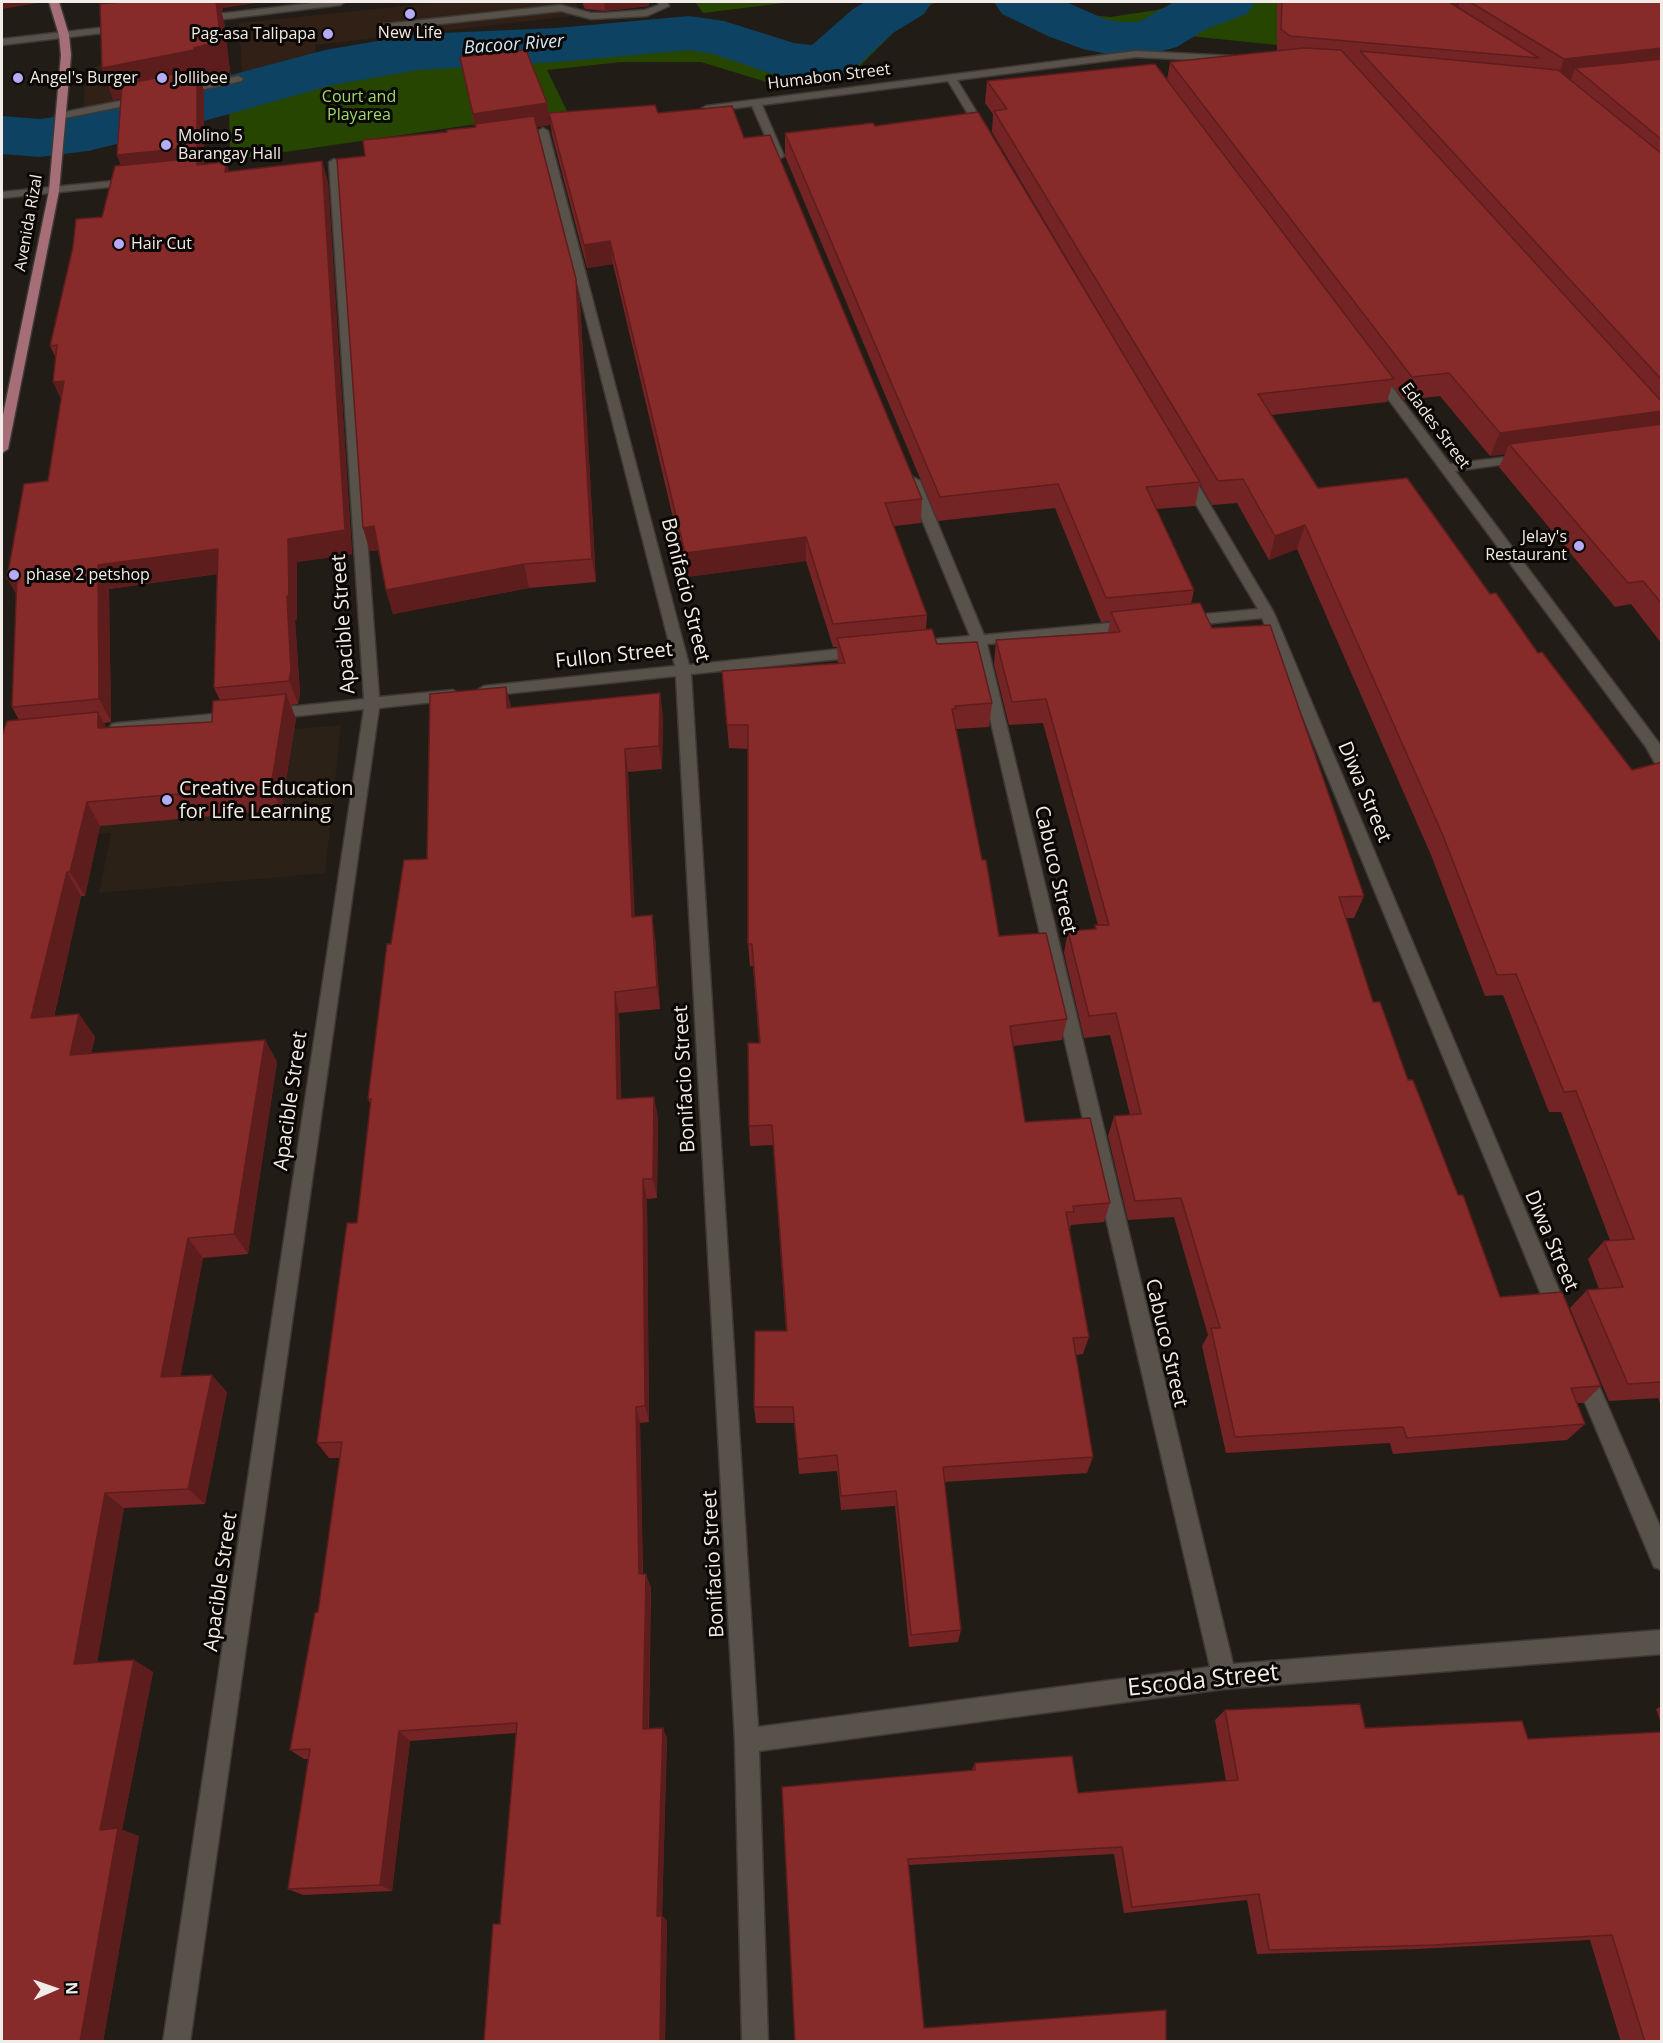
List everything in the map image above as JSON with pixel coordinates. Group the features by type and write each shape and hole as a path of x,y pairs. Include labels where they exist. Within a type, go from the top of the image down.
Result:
{"main road":[{"name":"Avenida Rizal","path":"2,449 54,190 66,55 64,35 54,2"}],"street":[{"path":"192,20 314,3 340,2"},
{"path":"384,27 561,8 591,16 647,13 664,6 663,2"},
{"path":"2,42 134,27"},
{"path":"1136,54 1150,72"},
{"name":"Humabon Street","path":"697,111 1136,54 1250,60"},
{"path":"952,79 994,151"},
{"path":"171,93 238,80"},
{"path":"60,119 160,95"},
{"path":"756,102 784,168"},
{"name":"Bonifacio Street","path":"543,131 683,669 747,1741 755,2042"},
{"name":"Apacible Street","path":"176,2042 372,704 334,162"},
{"path":"2,195 148,181"},
{"name":"Edades Street","path":"1368,364 1662,761"},
{"path":"1446,468 1537,456"},
{"name":"Diwa Street","path":"1176,459 1267,614 1565,1328"},
{"name":"Cabuco Street","path":"906,465 979,640 1224,1677"},
{"path":"1175,622 1267,614"},
{"path":"896,648 1152,624"},
{"name":"Fullon Street","path":"104,729 372,704 872,650"},
{"path":"1579,1361 1662,1559"},
{"name":"Escoda Street","path":"747,1741 1224,1677 1662,1642"}],"shaded area":[{"name":"Pag-asa Talipapa","path":"443,2 576,2 582,15 315,45 317,59 242,72 239,23"},
{"name":"Jollibee","path":"225,31 230,72 246,84 83,128 85,73 144,40"},
{"name":"Creative Education for Life Learning","path":"341,725 325,873 99,893 111,833 2,838 2,767 6,755"}],"green space":[{"path":"695,2 792,2 703,13"},
{"name":"Court and Playarea","path":"888,2 936,2 909,17 858,68 813,82 773,84 701,62 622,62 547,70 567,111 230,160 229,105 300,84 135,129 84,140 83,128 358,52 409,45 460,43 544,32 582,32 692,21 714,25 792,56 822,52"},
{"path":"992,2 1053,2 1090,15 1110,17 1157,10 1180,2 1372,2 1504,68 1189,36 1110,48 1062,36"}],"building":[{"path":"216,2 221,41 194,48 194,50 102,68 100,4"},
{"path":"1282,2 1449,2 1539,58 1290,36 1281,29"},
{"path":"1470,2 1662,2 1662,48 1564,59"},
{"path":"1304,48 1341,50 1662,402 1662,411 1500,433 1449,373 1412,377 1170,62"},
{"path":"526,50 547,103 473,114 460,57"},
{"path":"1360,51 1558,70 1662,154 1662,380"},
{"path":"1662,59 1662,140 1575,68"},
{"path":"1155,64 1394,379 1258,394 1318,488 1407,478 1490,594 1496,593 1538,653 1542,652 1632,770 1662,762 1662,1382 1628,1384 1587,1290 1623,1287 1604,1241 1634,1239 1576,1091 1564,1092 1516,974 1497,975 1442,833 1305,525 1275,536 1243,479 1218,481 994,111 1007,109 987,81"},
{"path":"197,69 197,147 117,155 122,85"},
{"path":"655,105 658,113 732,106 744,138 770,135 922,499 885,503 927,615 833,624 806,537 685,553 610,241 584,245 549,113"},
{"path":"978,112 1200,482 1146,487 1194,590 1106,598 1058,484 940,497 785,133 873,123 875,126"},
{"path":"534,116 576,279 592,559 524,564 386,590 374,526 363,528 337,159 365,156 363,140 447,132 447,130 476,127 475,124"},
{"path":"197,158 197,165 226,162 225,172 322,161 345,530 288,539 289,596 287,596 291,670 289,681 214,688 218,549 98,565 99,699 12,707 17,576 7,578 24,484 48,481 64,381 53,382 57,345 50,346 73,247 76,219 102,217 115,166"},
{"path":"1662,424 1662,604 1643,581 1628,583 1509,444"},
{"path":"1200,603 1212,628 1270,625 1364,896 1339,897 1373,1002 1380,1002 1408,1080 1413,1080 1458,1195 1463,1195 1500,1297 1562,1292 1601,1386 1571,1388 1585,1424 1407,1438 1403,1427 1235,1437 1211,1328 1220,1328 1181,1198 1135,1201 1114,1116 1141,1114 1116,1013 1089,1016 1068,931 1096,929 1095,925 1109,925 1046,699 1012,702 996,640 1120,632 1111,612"},
{"path":"932,629 937,644 977,642 992,703 955,706 956,709 952,709 982,860 986,860 999,936 1046,933 1067,1019 1010,1026 1025,1122 1090,1118 1110,1203 1073,1206 1074,1212 1066,1212 1089,1337 1073,1338 1093,1457 943,1467 961,1630 911,1635 896,1491 841,1496 837,1455 798,1459 793,1407 754,1407 755,1331 787,1331 772,1125 749,1126 748,1043 760,1043 752,944 748,944 748,725 727,725 722,671 845,663 837,638"},
{"path":"506,687 507,708 660,693 659,746 625,749 632,917 652,915 657,987 615,992 617,1099 654,1097 653,1179 643,1179 645,1406 636,1407 639,1574 646,1574 643,1729 663,1728 657,1916 662,1916 660,2042 484,2042 493,1924 500,1924 517,1723 399,1731 380,1885 288,1889 310,1749 290,1750 315,1613 318,1612 342,1442 317,1443 347,1223 357,1223 371,1099 368,1099 387,944 391,944 404,860 427,859 430,694"},
{"path":"286,694 271,786 87,802 31,1018 79,1014 70,1055 265,1040 234,1234 188,1238 161,1377 212,1375 188,1489 105,1493 74,1664 134,1660 100,1830 118,1828 80,2042 2,2042 2,736 7,721 98,712 98,728 212,722 213,701"},
{"path":"1360,1704 1365,1728 1522,1721 1528,1739 1662,1732 1662,2042 1645,2042 1612,1935 1434,1945 1269,1950 1259,1894 1132,1907 1122,1847 908,1859 924,2028 1166,2010 1166,2042 795,2042 782,1787 975,1770 975,1763 1072,1756 1078,1793 1238,1780 1225,1710"}],"waterway":[{"name":"Bacoor River","path":"2,135 39,138 88,132 136,121 325,68 418,52 557,45 689,33 724,38 785,60 815,63 831,59 873,21 904,2"},
{"name":"Bacoor River","path":"1022,2 1087,32 1121,40 1157,35 1186,17 1227,2"}],"place":[{"name":"New Life","path":"410,14"},
{"name":"Pag-asa Talipapa","path":"328,34"},
{"name":"Angel's Burger","path":"18,78"},
{"name":"Jollibee","path":"162,78"},
{"name":"Molino 5 Barangay Hall","path":"166,145"},
{"name":"Hair Cut","path":"119,244"},
{"name":"Jelay's Restaurant","path":"1579,546"},
{"name":"phase 2 petshop","path":"14,575"},
{"name":"Creative Education for Life Learning","path":"167,800"}]}
